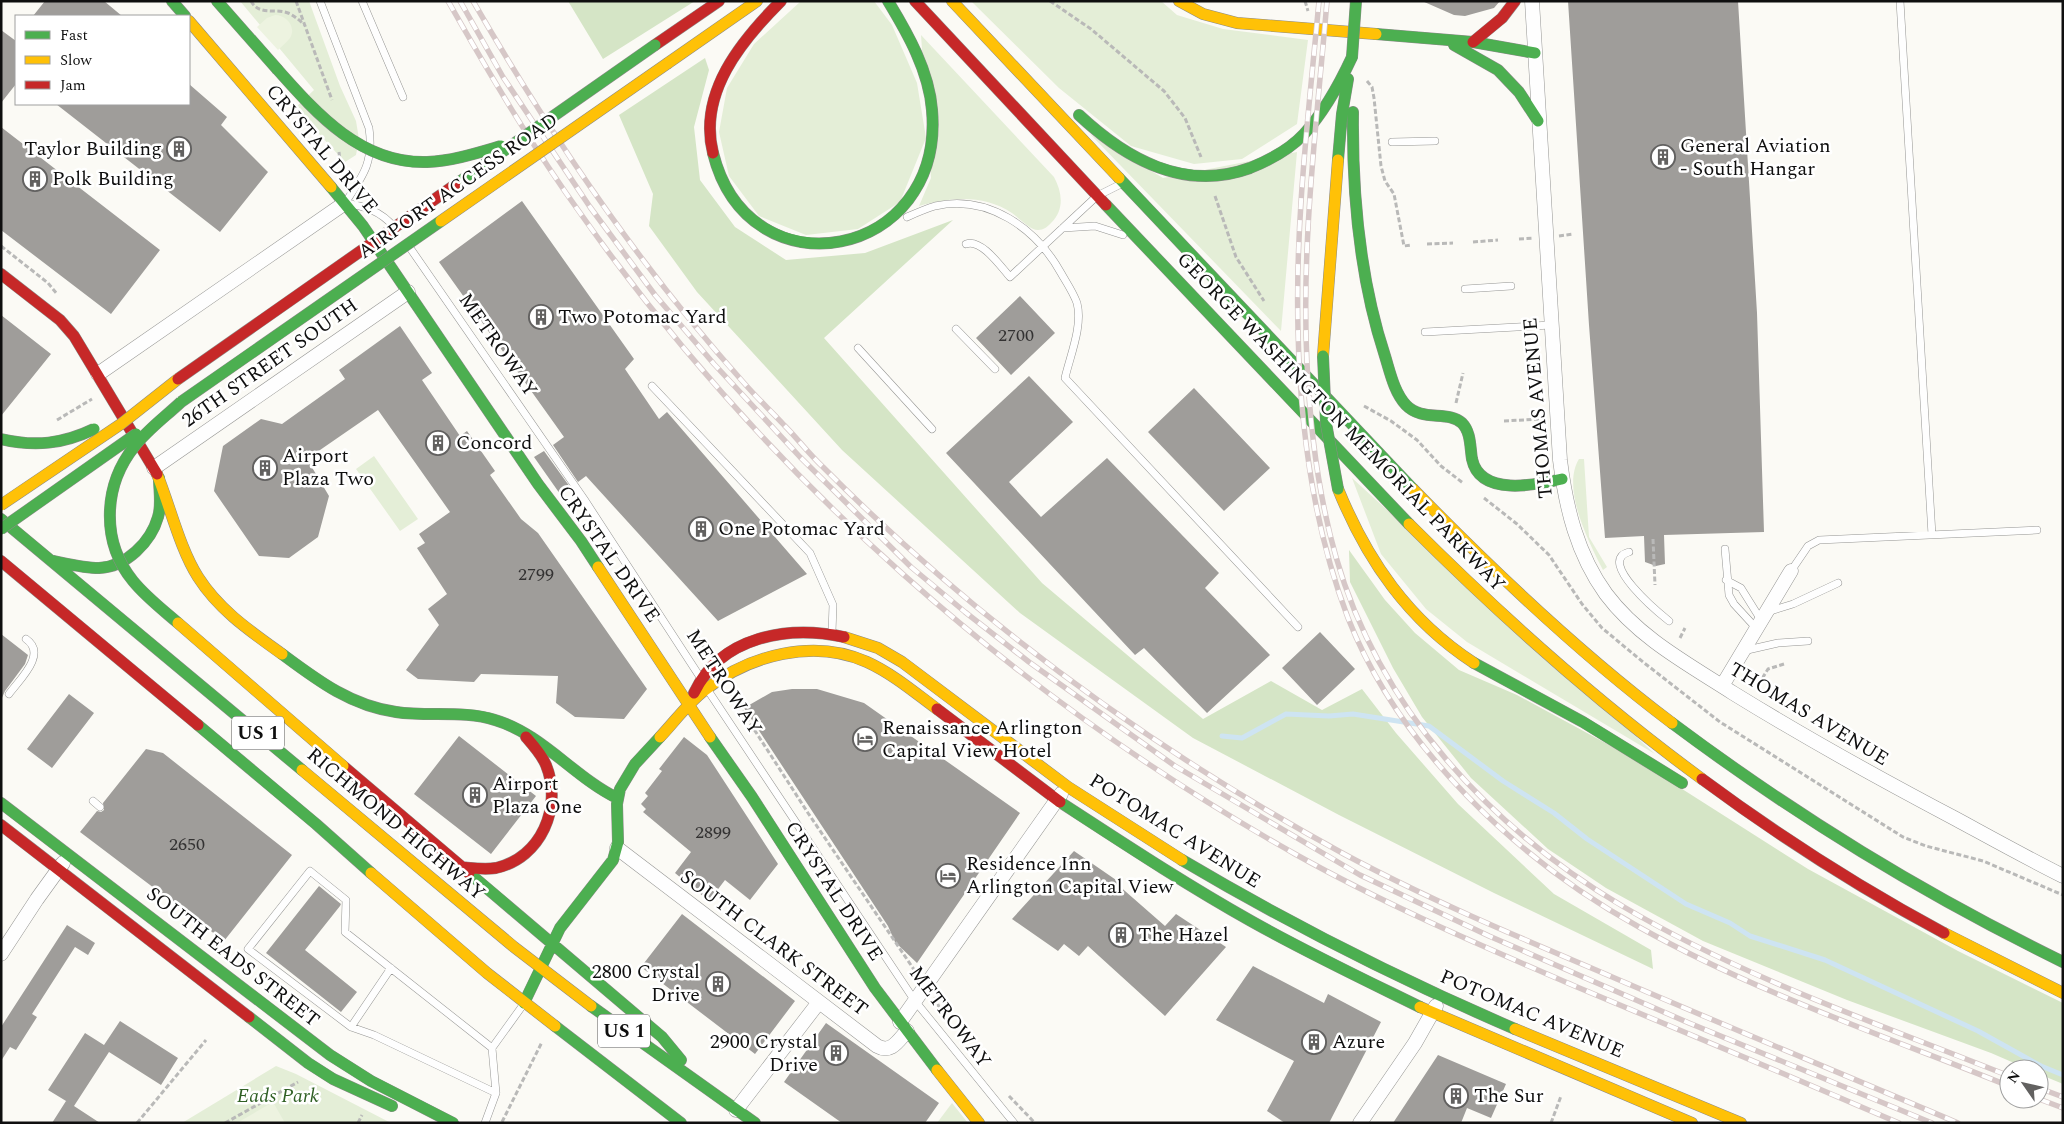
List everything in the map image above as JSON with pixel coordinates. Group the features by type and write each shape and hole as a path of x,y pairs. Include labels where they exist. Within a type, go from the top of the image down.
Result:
{"main road":[{"path":"172,1 184,15"},
{"path":"217,1 319,115 339,133 362,148 385,156 411,161 440,161 517,141"},
{"name":"AIRPORT ACCESS ROAD","path":"178,379 719,1"},
{"name":"AIRPORT ACCESS ROAD","path":"181,402 757,1"},
{"path":"782,1 745,39 725,70 718,89 710,127 714,163 722,182 744,212 771,231 787,239 805,243 854,240 886,225 907,205 923,179 929,163 934,126 932,107 921,65 888,1"},
{"name":"GEORGE WASHINGTON MEMORIAL PARKWAY","path":"915,1 1363,477 1446,561 1513,624 1583,685 1724,796 1804,850 1960,942 2063,993"},
{"name":"GEORGE WASHINGTON MEMORIAL PARKWAY","path":"952,1 1415,491 1514,587 1616,678 1727,764 1832,835 1954,907 2063,962"},
{"path":"1179,1 1203,14 1237,23 1473,42 1535,53"},
{"path":"1356,1 1352,57 1353,167 1357,225 1366,286 1379,340 1399,394 1406,405 1414,412 1424,416 1451,418 1460,421 1468,432 1474,465 1482,477 1492,482 1508,485 1533,484 1562,479"},
{"path":"1473,42 1502,18 1515,1"},
{"name":"CRYSTAL DRIVE","path":"190,22 363,226 538,484 581,541 688,706 752,797 875,988 979,1123"},
{"path":"1445,40 1498,70 1513,86 1538,121"},
{"path":"996,47 1118,147 1162,170 1193,176 1225,174 1262,163 1291,146 1327,106 1352,57"},
{"path":"1352,57 1342,114 1323,356 1324,423 1338,489 1353,527 1378,570 1409,608 1450,647 1480,667 1600,731 1694,792"},
{"path":"1,274 66,325 98,374 157,473 197,576 210,594 232,617 312,676 344,696 370,706 409,713 484,718 507,725 557,755 605,792 617,798 617,848 607,870 560,928 554,944 524,1003"},
{"path":"1,439 27,445 54,444 68,441 96,428 178,379"},
{"path":"1,505 121,424 178,379"},
{"path":"1,529 181,402"},
{"path":"181,402 134,447 117,476 110,497 109,524 118,558 129,577 147,596 461,867 662,1037 709,1092"},
{"path":"53,561 100,568 114,565 129,556 147,538 155,525 160,507 157,473"},
{"name":"RICHMOND HIGHWAY","path":"1,519 514,947 583,1001 755,1123"},
{"name":"US 1","path":"1,561 316,824 444,938 524,1003 681,1123"},
{"name":"POTOMAC AVENUE","path":"617,798 623,782 631,770 688,706 704,684 712,664 728,653 744,644 762,638 798,632 832,634 852,638 905,662 1068,786 1173,854 1262,906 1389,973 1732,1121"},
{"name":"POTOMAC AVENUE","path":"704,684 752,662 786,654 829,652 858,658 890,675 1057,800 1153,863 1234,912 1336,966 1432,1013 1692,1123"},
{"path":"461,867 487,869 506,865 532,848 545,832 553,802 550,778 542,756 526,737"},
{"name":"SOUTH EADS STREET","path":"1,803 342,1062 371,1081 452,1123"},
{"path":"1740,822 1804,850"},
{"name":"SOUTH EADS STREET","path":"1,825 320,1072 428,1123"},
{"path":"198,978 210,963"}],"street":[{"name":"THOMAS AVENUE","path":"1532,1 1538,121 1562,479 1568,511 1577,542 1606,594 1644,634 1775,719 1867,772 2063,876"},
{"path":"98,374 345,203"},
{"name":"26TH STREET SOUTH","path":"157,473 408,292"},
{"path":"1722,686 1791,571"},
{"name":"SOUTH CLARK STREET","path":"617,848 881,1049 892,1048 915,1002 926,985 1068,786"},
{"path":"1,954 70,855"},
{"path":"1360,1123 1415,1043 1440,996"},
{"path":"736,1110 818,1002"}],"lane":[{"path":"320,1 369,128 371,141 371,153 363,174 345,203"},
{"path":"362,1 403,97"},
{"path":"1900,1 1932,535"},
{"path":"1392,142 1436,141"},
{"path":"966,244 970,243 980,246 1010,277 1097,196 1124,183"},
{"name":"METROWAY","path":"345,203 374,211 389,221 401,236 584,498 704,684 915,1002 1014,1123"},
{"path":"886,225 935,206 972,205 984,207 1007,217 1021,226 1043,246 1056,264 1077,304 1076,332 1065,378 1298,627"},
{"path":"1062,228 1095,226 1140,241"},
{"path":"1465,289 1511,286"},
{"path":"1425,332 1551,325"},
{"path":"956,329 994,369"},
{"path":"858,348 932,429"},
{"path":"652,386 810,553 833,605 829,652"},
{"path":"1791,571 1808,546 1819,540 2037,530"},
{"path":"1725,549 1726,580 1729,596 1734,604 1761,620"},
{"path":"1630,552 1624,554 1620,560 1623,574 1646,602 1668,621"},
{"path":"1726,580 1741,588 1761,620"},
{"path":"1761,620 1838,583"},
{"path":"9,694 34,660 32,643 26,639"},
{"path":"1743,651 1773,644 1808,641"},
{"path":"94,801 100,807"},
{"path":"492,1048 345,932 346,900 310,871 248,949 352,1027 374,1035 496,1093"},
{"path":"352,1027 391,968"},
{"path":"484,1123 496,1093 492,1048 524,1003"}],"path":[{"path":"251,1 254,6 264,11 288,13 306,26"},
{"path":"296,1 333,102"},
{"path":"1050,1 1091,29 1164,92 1184,118 1205,165"},
{"path":"1306,1 1308,10"},
{"path":"1367,74 1367,91"},
{"path":"1367,81 1372,86 1381,166 1385,181 1394,194 1404,246 1411,245"},
{"path":"1556,237 1573,234"},
{"path":"1519,239 1534,238"},
{"path":"1472,242 1498,240"},
{"path":"1427,244 1453,243"},
{"path":"1451,418 1463,373"},
{"path":"1504,421 1540,419"},
{"path":"1653,539 1655,585"},
{"path":"1680,638 1685,628"},
{"path":"1750,685 1760,682 1768,669 1784,664"},
{"path":"926,985 934,995 940,1010 946,1018"},
{"path":"137,1123 206,1040"},
{"path":"502,1122 543,1040"},
{"path":"225,1123 298,1082"},
{"path":"1005,1092 1035,1123"},
{"path":"1550,1123 1561,1096"},
{"path":"358,1123 362,1116"}],"green space":[{"path":"240,1 309,1 340,86 356,121 359,139 356,155 345,162 295,108 314,90"},
{"path":"568,1 695,1 603,59"},
{"path":"801,1 874,1 892,25 917,83 926,138 900,202 858,229 806,235 759,216 729,176 719,132 727,88 754,44"},
{"path":"971,1 1161,1 1177,15 1223,29 1308,40 1297,124 1242,159 1194,164 1131,146 1059,88"},
{"path":"275,15 286,19 292,30 290,38 278,50 257,27 267,18"},
{"path":"921,35 1054,177 1059,189 1060,206 1055,218 1045,228 1035,229 1001,207 978,200 955,199 919,206 931,178"},
{"path":"705,58 709,70 694,127 700,180 735,227 786,260 865,253 953,220 824,338 1042,583 1203,719 1271,681 1322,710 1362,689 1396,733 1458,804 1554,894 1651,950 1653,969 1494,893 1339,815 1193,738 1020,613 842,450 697,292 649,226 653,194 619,115"},
{"path":"1090,134 1163,178 1297,152 1281,331"},
{"path":"374,456 418,519 400,531 356,469"},
{"path":"1579,459 1584,459 1589,537 1607,567 1603,570 1585,531 1575,500 1574,471"},
{"path":"1352,478 1655,754 1467,642 1426,609 1381,554"},
{"path":"1349,550 1385,600 1415,633 1459,670 1517,695 1635,759 1808,869 1958,951 2063,1003 2063,1084 2049,1078 2049,1059 2005,1059 1847,1000 1703,941 1606,888 1548,849 1471,778 1422,717 1393,668 1350,582"},
{"name":"Eads Park","path":"276,1066 296,1074 391,1123 182,1123"},
{"path":"273,1102 285,1123 237,1123"},
{"path":"952,1103 968,1123 937,1123"}],"building":[{"path":"45,1 104,1 121,15 34,15"},
{"path":"1422,1 1500,1 1494,8 1465,16 1454,15"},
{"name":"General Aviation - South Hangar","path":"1568,1 1738,1 1757,313 1764,532 1664,535 1665,564 1656,566 1645,562 1644,536 1605,538"},
{"path":"1,30 15,40 15,85 1,103"},
{"name":"Taylor Building","path":"190,85 227,117 221,125 268,172 220,232 57,105 190,105"},
{"name":"Polk Building","path":"1,127 160,250 111,314 1,230"},
{"path":"522,201 634,359 625,369 659,419 667,412 807,574 718,621 586,476 578,482 553,445 564,437 439,262"},
{"path":"1020,296 1055,333 1011,375 976,338"},
{"path":"1,315 51,354 1,416"},
{"path":"400,326 432,373 422,380 460,436 467,431 495,471 490,475 521,519 538,533 647,689 624,719 575,717 556,703 558,676 481,674 474,682 418,679 406,670 439,625 428,609 447,594 417,548 425,543 419,534 450,512 378,410 307,459 329,496 318,537 289,558 259,556 214,491 223,446 261,419 282,424 345,379 339,370"},
{"path":"1029,376 1073,422 1009,482 1041,517 1107,458 1219,573 1205,588 1270,655 1207,713 1144,648 1135,655 946,453"},
{"path":"1194,388 1270,468 1224,511 1148,432"},
{"path":"544,451 570,487 560,494 534,457"},
{"path":"1320,632 1355,669 1317,705 1282,668"},
{"path":"1,634 28,655 25,664 5,691 1,700"},
{"path":"792,689 817,689 864,703 1020,813 917,963 895,942 888,926 744,708 772,692"},
{"path":"69,694 94,713 52,768 27,749"},
{"name":"Airport Plaza One","path":"459,736 536,796 491,854 414,794"},
{"path":"684,737 707,755 778,864 750,900 725,880 709,901 675,873 691,852 643,812 646,809 641,804 648,796 645,793 662,771 659,769"},
{"path":"146,749 163,753 292,855 224,941 80,832 97,811 101,812 104,810 103,803"},
{"name":"The Hazel","path":"1074,851 1119,882 1117,884 1165,926 1176,914 1226,947 1165,1016 1088,946 1079,956 1064,944 1058,951 1012,919"},
{"path":"319,886 341,904 305,950 357,992 341,1012 266,953"},
{"name":"2800 Crystal Drive","path":"682,914 795,1001 755,1054 641,967"},
{"path":"67,925 95,943 88,955 75,947 32,1014 37,1017 16,1050 10,1047 1,1061 1,1027"},
{"name":"Azure","path":"1253,966 1324,1003 1328,994 1381,1022 1329,1123 1285,1123 1267,1111 1294,1061 1216,1020"},
{"path":"120,1021 178,1058 161,1085 109,1052 74,1106 100,1123 52,1123 66,1101 71,1104 48,1090 85,1033 104,1045"},
{"name":"2900 Crystal Drive","path":"826,1023 939,1103 925,1123 842,1123 784,1082"},
{"name":"The Sur","path":"1438,1055 1506,1084 1491,1118 1467,1108 1461,1123 1393,1123"}],"waterway":[{"path":"1222,736 1242,738 1286,714 1329,716 1353,714 1429,726 1503,781 1554,813 1587,839 1686,904 1730,923 1750,936 1825,960 1978,1031 2041,1066 2063,1075"}],"railway":[{"path":"448,1 529,138 583,217 656,313 733,405 816,492 904,575 996,652 1092,725 1192,792 1329,873 1399,908 1506,956 1899,1123"},
{"path":"460,1 503,77 590,207 655,295 714,364 800,457 911,567 1029,662 1175,766 1360,875 1489,936 1689,1023 1932,1123"},
{"path":"473,1 566,151 633,247 706,339 744,383 818,462 881,524 1005,630 1069,679 1136,726 1273,814 1344,854 1437,901 1686,1009 1958,1123"},
{"path":"1319,1 1304,166 1299,248 1299,367 1305,440 1317,512 1336,583 1348,618 1370,666 1398,712 1431,755 1467,796 1507,834 1550,869 1594,900 1639,927 1729,973 1999,1082"},
{"path":"1327,1 1311,182 1306,273 1307,363 1310,412 1324,509 1336,557 1355,612 1380,664 1411,714 1446,759 1486,802 1529,841 1575,876 1624,907 1670,933 1764,978 1999,1072"},
{"path":"2049,1092 2063,1097"},
{"path":"2049,1103 2063,1108"}],"traffic: fast":[{"path":"172,1 184,15"},
{"path":"217,1 277,69"},
{"path":"713,153 733,199 764,228 802,242 841,241 878,227 908,200 928,161 932,110 927,81 922,67 903,26 888,1"},
{"path":"1352,57 1356,1"},
{"path":"1376,34 1473,42 1535,53"},
{"path":"455,185 655,45"},
{"path":"1454,45 1498,70 1519,92 1538,121"},
{"path":"1079,115 1116,145 1157,167 1179,173 1202,176 1226,174 1265,162 1286,150 1298,140 1325,107 1337,88 1352,57"},
{"path":"277,69 325,119 342,133 381,155 403,160 427,162 474,154 501,146"},
{"path":"1338,160 1342,114 1348,79"},
{"path":"1353,112 1356,205 1363,266 1376,326 1398,394 1412,410 1427,415 1450,417 1462,423 1469,435 1472,459 1477,471 1486,479 1497,484 1510,486 1538,484 1562,479"},
{"path":"1119,178 1413,489"},
{"path":"331,187 363,226 538,484 598,567"},
{"path":"1106,205 1409,524"},
{"path":"181,402 441,221"},
{"path":"1323,356 1326,423 1338,489"},
{"path":"178,623 143,592 123,566 115,549 111,532 110,514 116,479 124,462 145,435 181,402"},
{"path":"1,439 26,443 49,443 71,438 94,429"},
{"path":"1,529 136,434"},
{"path":"53,561 82,567 109,567 136,552 150,535 158,517 160,508 159,478"},
{"path":"1,519 302,770"},
{"path":"282,654 335,690 364,704 396,712 471,715 495,720 512,727 543,745 586,779 617,798"},
{"path":"1474,663 1583,722 1682,783"},
{"path":"1672,723 1766,790 1862,852 1960,909 2063,962"},
{"path":"198,725 371,873"},
{"path":"524,1003 560,928 613,860 618,842 617,804 620,789 635,764 660,737"},
{"path":"710,737 752,797 875,988 937,1070"},
{"path":"1060,802 1226,907 1420,1007"},
{"path":"1,803 330,1055 371,1081 453,1123"},
{"path":"1182,860 1346,950 1429,991 1515,1029"},
{"path":"469,873 662,1037 681,1060"},
{"path":"591,1006 755,1123"},
{"path":"249,1017 308,1063 333,1079 392,1106"},
{"path":"555,1026 681,1123"}],"traffic: slow":[{"path":"668,63 757,1"},
{"path":"952,1 1119,178"},
{"path":"1179,1 1203,14 1237,23 1376,34"},
{"path":"190,22 331,187"},
{"path":"441,221 668,63"},
{"path":"1323,356 1338,160"},
{"path":"1,505 121,424 178,379"},
{"path":"157,474 186,554 206,589 225,610 282,654"},
{"path":"1338,489 1362,540 1392,586 1429,628 1474,663"},
{"path":"1413,489 1538,611 1604,669 1672,723"},
{"path":"1409,524 1514,625 1587,689 1702,779"},
{"path":"598,567 710,737"},
{"path":"178,623 343,766"},
{"path":"844,637 878,648 902,662 1068,787 1182,860"},
{"path":"660,737 693,701 722,678 741,667 762,659 804,651 826,651 847,655 867,662 895,678 937,709"},
{"path":"302,770 514,947 591,1006"},
{"path":"371,873 487,973 555,1026"},
{"path":"1944,933 2063,993"},
{"path":"1420,1007 1692,1123"},
{"path":"1515,1029 1741,1123"},
{"path":"937,1070 979,1123"}],"traffic: jam":[{"path":"655,45 719,1"},
{"path":"713,153 710,131 717,89 726,70 751,33 781,1"},
{"path":"915,1 1106,205"},
{"path":"1473,42 1502,18 1515,1"},
{"path":"178,379 455,185"},
{"path":"1,274 60,320 74,336 157,474"},
{"path":"1,561 198,725"},
{"path":"694,693 706,674 721,659 739,647 758,639 779,634 801,633 844,637"},
{"path":"937,709 1060,802"},
{"path":"461,867 492,869 512,862 525,854 536,842 544,828 550,813 551,781 544,761 526,737"},
{"path":"343,766 469,873"},
{"path":"1702,779 1760,821 1820,860 1944,933"},
{"path":"1,825 249,1017"}],"place":[{"name":"Taylor Building","path":"179,149"},
{"name":"General Aviation - South Hangar","path":"1663,157"},
{"name":"Polk Building","path":"35,179"},
{"name":"Two Potomac Yard","path":"541,317"},
{"name":"Concord","path":"438,443"},
{"name":"Airport Plaza Two","path":"265,468"},
{"name":"One Potomac Yard","path":"701,529"},
{"name":"Renaissance Arlington Capital View Hotel","path":"865,739"},
{"name":"Airport Plaza One","path":"475,795"},
{"name":"Residence Inn Arlington Capital View","path":"948,876"},
{"name":"The Hazel","path":"1121,935"},
{"name":"2800 Crystal Drive","path":"718,984"},
{"name":"Azure","path":"1314,1042"},
{"name":"2900 Crystal Drive","path":"836,1053"},
{"name":"The Sur","path":"1456,1096"}]}
